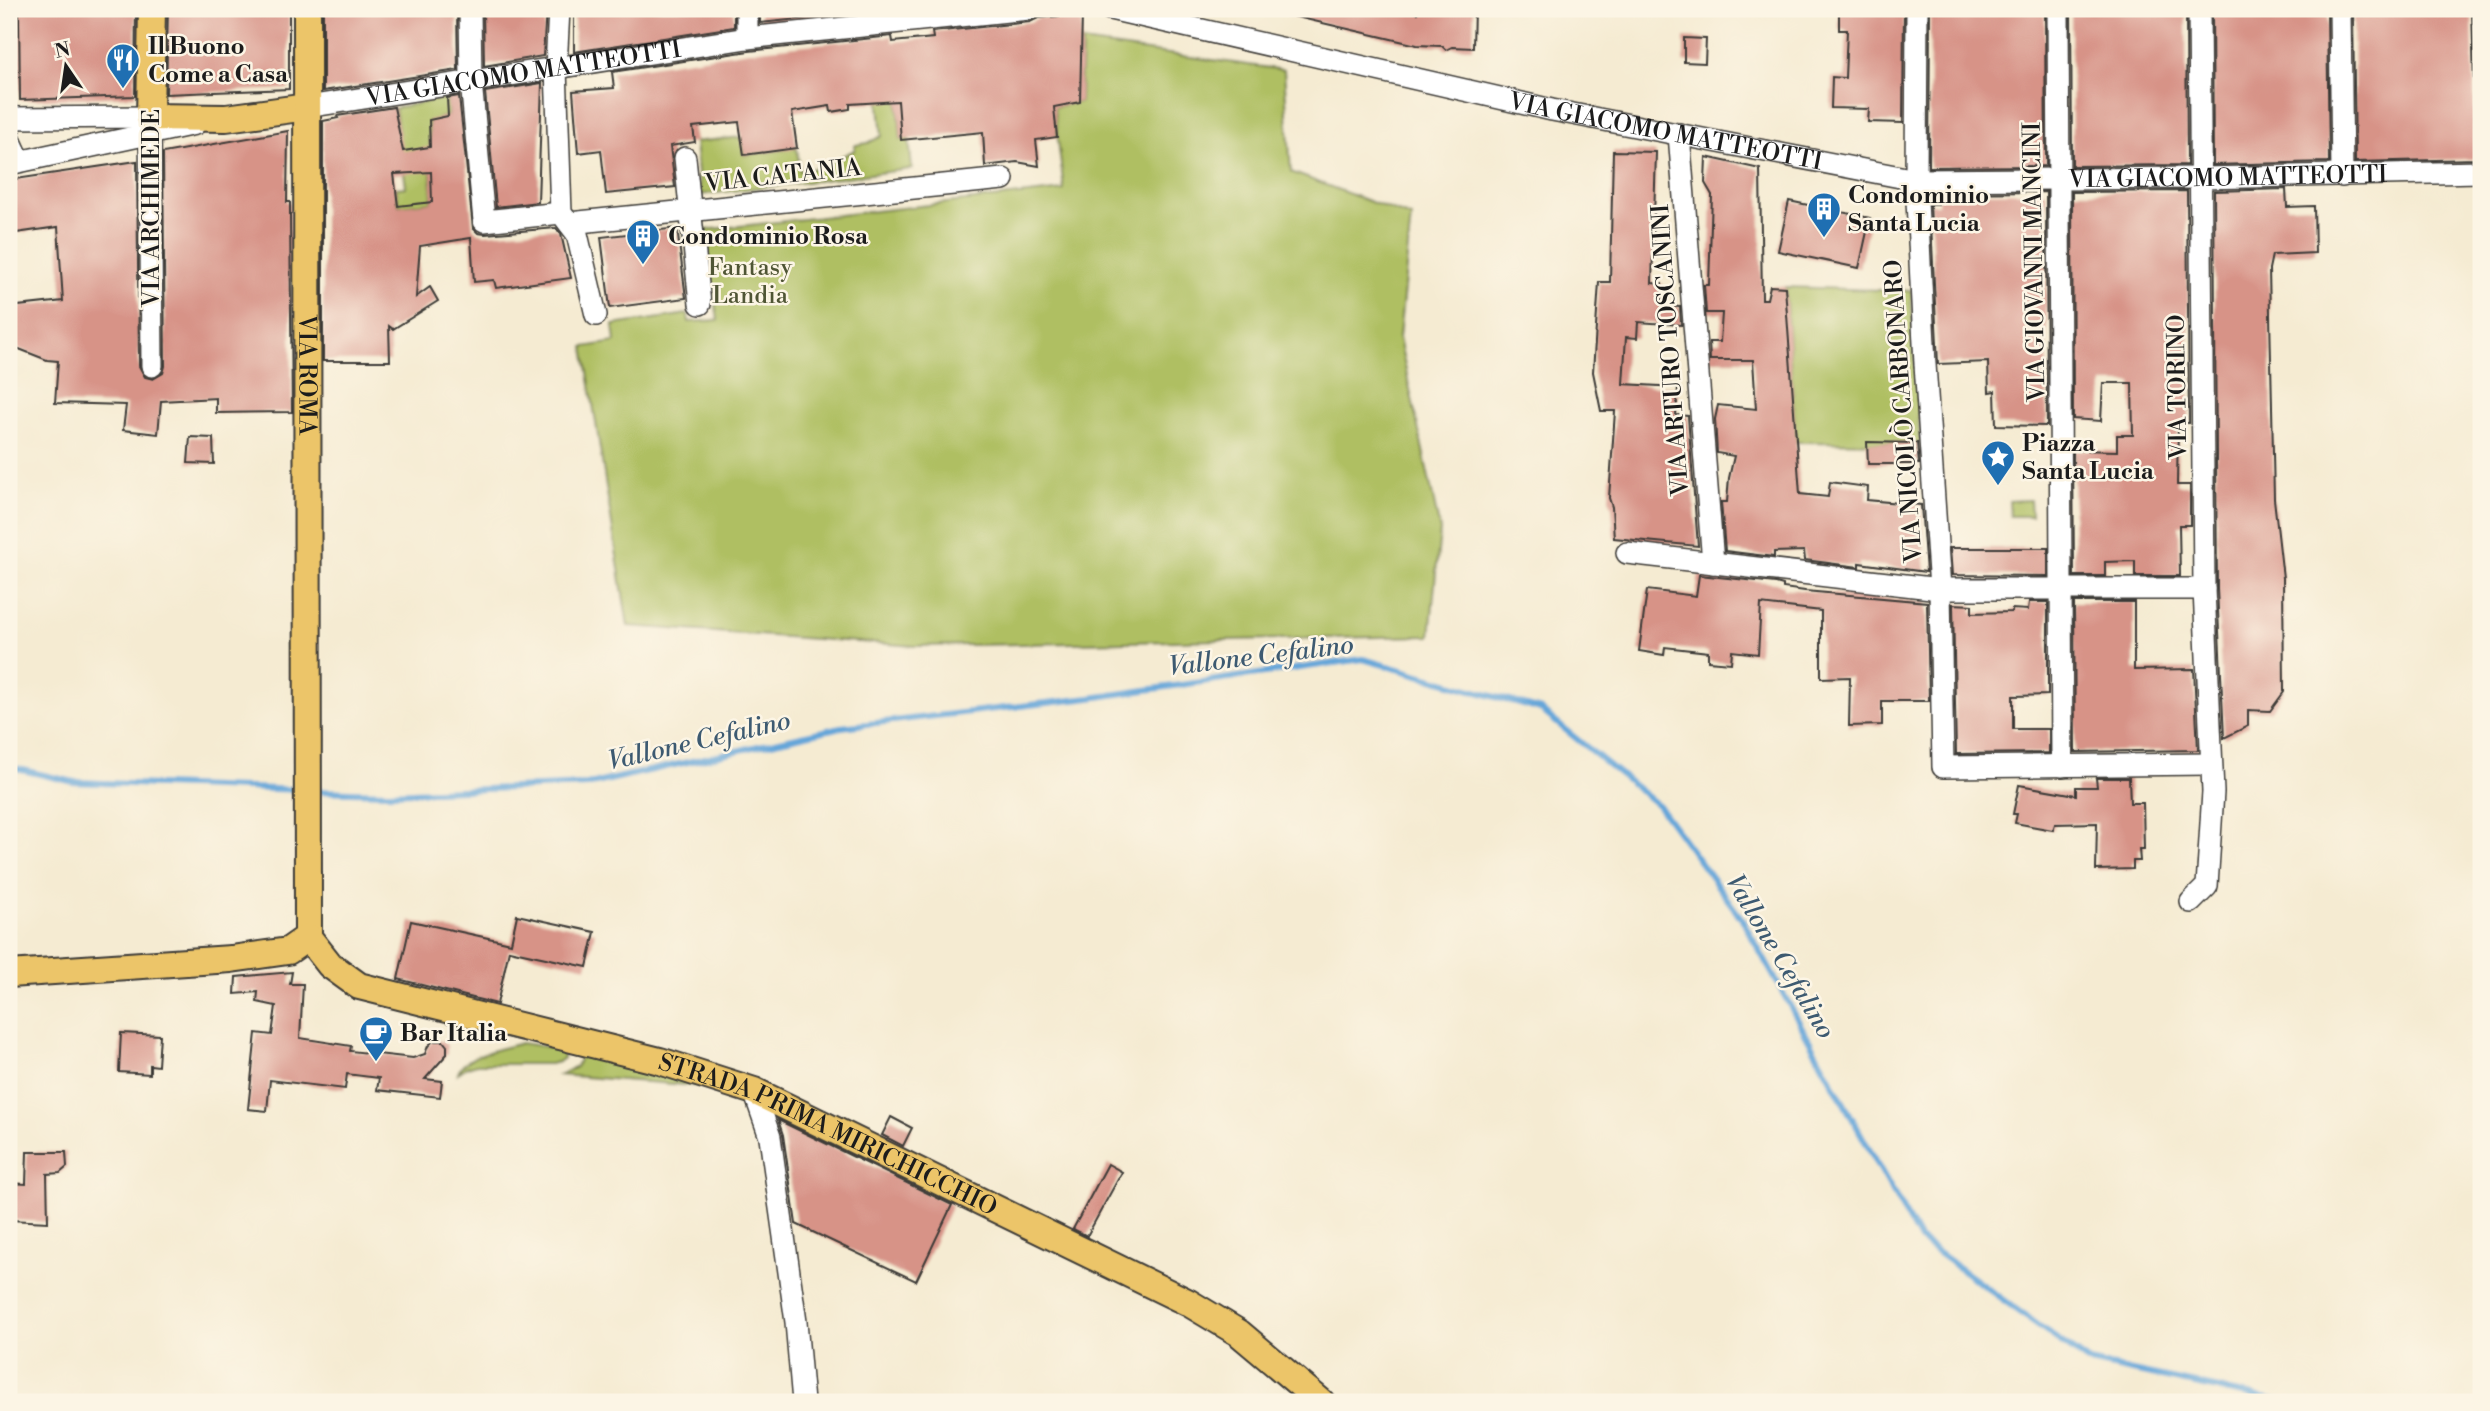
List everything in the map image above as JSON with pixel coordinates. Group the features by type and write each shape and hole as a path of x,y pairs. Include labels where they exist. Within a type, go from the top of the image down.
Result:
{"main road":[{"name":"VIA ARCHIMEDE","path":"150,125 152,9"},
{"name":"VIA ROMA","path":"307,9 308,937"},
{"name":"VIA GIACOMO MATTEOTTI","path":"150,125 307,107"},
{"path":"9,974 230,959 288,951 308,937"},
{"name":"STRADA PRIMA MIRICHICCHIO","path":"308,937 330,965 359,986 660,1061 754,1091 1189,1303 1239,1333 1321,1402"}],"street":[{"path":"470,9 471,81"},
{"path":"559,9 556,68 565,218 577,234 596,315"},
{"path":"747,9 747,37"},
{"name":"VIA GIACOMO MATTEOTTI","path":"307,107 747,37 1029,9"},
{"name":"VIA GIACOMO MATTEOTTI","path":"1110,9 1552,110 1916,180 2481,172"},
{"name":"VIA NICOLÒ CARBONARO","path":"1917,9 1916,180 1940,589 1943,767 2062,766"},
{"name":"VIA GIOVANNI MANCINI","path":"2058,9 2062,766"},
{"name":"VIA TORINO","path":"2191,902 2207,886 2213,792 2204,589 2199,9"},
{"path":"2340,9 2342,176"},
{"name":"VIA CATANIA","path":"471,81 484,221 690,211 1003,179"},
{"path":"9,117 150,125 14,163 9,137 9,117"},
{"name":"VIA ARCHIMEDE","path":"150,125 152,366"},
{"name":"VIA ARTURO TOSCANINI","path":"1679,134 1713,563"},
{"path":"685,158 699,304"},
{"path":"1627,553 1940,589 2204,589"},
{"path":"2062,766 2211,764"},
{"path":"754,1091 770,1137 796,1322 803,1402"}],"green space":[{"name":"Fantasy Landia","path":"1082,42 1284,70 1291,172 1411,217 1399,338 1440,530 1430,636 916,646 628,626 584,347 615,342 613,325 688,314 689,322 718,320 705,230 1064,190 1054,107 1080,102"},
{"path":"896,81 901,140 909,139 912,169 700,195 695,142 741,137 744,155 797,148 800,171 818,168 855,150 855,145 868,143 882,136 877,83"},
{"path":"447,98 448,116 429,121 432,202 399,206 396,188 406,187 395,108"},
{"path":"1785,287 1911,291 1920,443 1796,442"},
{"path":"2030,500 2031,516 2010,516 2009,501"},
{"path":"521,1043 555,1048 563,1053 563,1058 550,1064 477,1064 458,1073 462,1066 476,1056"},
{"path":"581,1053 683,1078 699,1086 559,1075 576,1067"}],"building":[{"path":"19,9 136,9 135,96 20,100"},
{"path":"168,9 289,9 289,89 166,94"},
{"path":"323,9 457,9 458,70 323,91"},
{"path":"483,9 546,9 543,56 484,66"},
{"path":"574,9 734,9 734,27 574,52"},
{"path":"760,9 888,9 889,10 760,23"},
{"path":"1288,9 1402,9 1417,13 1418,9 1474,9 1473,48 1452,47 1446,50 1442,46 1417,45 1288,15"},
{"path":"1839,9 1904,9 1903,123 1868,122 1869,109 1831,108 1832,77 1845,78 1847,30 1839,30"},
{"path":"1930,9 2045,9 2046,166 1929,167"},
{"path":"2071,9 2186,9 2187,165 2072,166"},
{"path":"2212,9 2327,9 2329,162 2213,165"},
{"path":"2353,9 2472,9 2476,159 2355,162"},
{"path":"1082,14 1080,102 1054,107 1057,137 1036,140 1039,166 1017,162 985,166 983,132 901,140 898,101 850,104 850,109 831,112 830,106 792,112 797,148 744,155 739,122 693,127 695,142 670,146 675,187 606,194 601,150 578,153 573,91 614,88 612,72 749,51 892,36 893,42 933,38 932,32"},
{"path":"1684,38 1706,39 1705,63 1684,62"},
{"path":"542,83 538,202 496,207 485,92"},
{"path":"459,96 473,228 478,233 485,234 556,228 561,234 571,278 496,288 494,280 474,282 471,238 420,246 416,297 430,287 438,301 393,329 389,326 390,361 323,361 323,121 338,118 337,116 394,107 403,151 430,147 429,120 448,116 447,98","holes":["431,172 432,202 398,206 394,174"]},
{"path":"288,131 292,412 216,413 216,398 161,401 158,434 123,430 126,405 55,403 58,361 47,360 14,347 14,323 9,323 9,307 63,301 58,227 9,234 9,180 137,161 139,366 145,377 153,379 163,373 165,366 163,153"},
{"path":"1613,151 1656,152 1652,283 1662,284 1662,306 1680,307 1681,325 1638,322 1637,338 1626,337 1623,384 1678,387 1676,415 1688,416 1698,546 1614,538 1609,498 1615,411 1601,411 1593,372 1599,282 1610,282"},
{"path":"1706,157 1760,169 1762,299 1767,299 1770,286 1785,287 1800,494 1828,497 1830,482 1868,487 1867,500 1921,505 1926,572 1859,563 1859,567 1805,560 1804,551 1774,552 1774,557 1725,551 1721,502 1727,502 1734,456 1717,453 1715,419 1718,405 1756,409 1753,360 1710,360 1709,342 1720,342 1722,313 1706,313 1704,285 1709,285 1712,195 1705,183"},
{"path":"2286,189 2287,207 2314,206 2315,253 2272,255 2269,269 2274,499 2283,578 2284,692 2270,711 2248,710 2248,726 2224,738 2217,589 2214,191"},
{"path":"2187,191 2189,423 2178,423 2177,485 2190,485 2190,525 2179,525 2180,576 2135,576 2135,561 2105,562 2105,576 2074,576 2073,450 2117,451 2117,435 2133,435 2132,383 2103,383 2101,421 2073,419 2072,192"},
{"path":"2046,192 2047,426 1996,425 1995,391 1989,392 1988,362 1938,364 1930,204 1938,204 1938,193"},
{"name":"Condominio Santa Lucia","path":"1789,201 1870,218 1859,268 1778,251"},
{"name":"Condominio Rosa","path":"677,228 686,298 610,308 601,237"},
{"path":"190,437 213,438 214,464 188,463"},
{"path":"1867,442 1917,443 1919,464 1868,464"},
{"path":"1950,548 2048,548 2048,576 1952,575"},
{"path":"1699,575 1776,583 1783,585 1783,588 1805,591 1927,602 1929,701 1882,701 1882,725 1849,726 1850,677 1821,678 1821,611 1761,604 1758,654 1732,651 1731,663 1708,661 1708,652 1665,647 1664,655 1639,651 1647,590 1696,596"},
{"path":"2029,602 2048,602 2048,695 2013,696 2013,729 2049,729 2049,753 1956,754 1953,604 1972,605 1972,613 2012,612 2012,609 2028,610"},
{"path":"2074,602 2134,602 2134,670 2194,669 2198,750 2075,752"},
{"path":"2096,778 2129,778 2130,803 2143,803 2144,849 2139,849 2140,861 2133,861 2133,869 2096,870 2097,823 2055,824 2053,830 2015,823 2017,814 2013,814 2019,785 2076,795 2076,787 2097,787"},
{"path":"517,915 595,932 587,967 509,950 497,1004 398,979 411,921 511,943"},
{"path":"292,972 290,984 303,984 300,1038 351,1046 350,1051 413,1058 425,1054 433,1041 443,1041 447,1046 447,1054 425,1079 442,1081 440,1097 377,1090 379,1078 347,1074 345,1089 270,1080 267,1111 248,1109 256,1033 272,1035 276,1006 257,1002 258,992 235,994 236,977"},
{"path":"121,1033 160,1035 158,1066 150,1065 150,1074 119,1072"},
{"path":"891,1117 912,1128 903,1146 882,1135"},
{"path":"778,1120 952,1205 916,1281 796,1224 783,1135"},
{"path":"27,1152 66,1152 67,1167 60,1173 47,1174 48,1222 9,1220 9,1183 26,1184"},
{"path":"1108,1164 1122,1172 1087,1236 1073,1229"}],"waterway":[{"name":"Vallone Cefalino","path":"313,791 388,793 587,785 841,727 1090,698 1363,659 1541,710 1658,805 1742,919 1919,1239 2089,1362 2282,1402"},
{"name":"Vallone Cefalino","path":"9,767 74,782 303,790"}],"place":[{"name":"Il Buono Come a Casa","path":"123,90"},
{"name":"Condominio Santa Lucia","path":"1824,239"},
{"name":"Condominio Rosa","path":"643,266"},
{"name":"Piazza Santa Lucia","path":"1998,487"},
{"name":"Bar Italia","path":"376,1063"}]}
